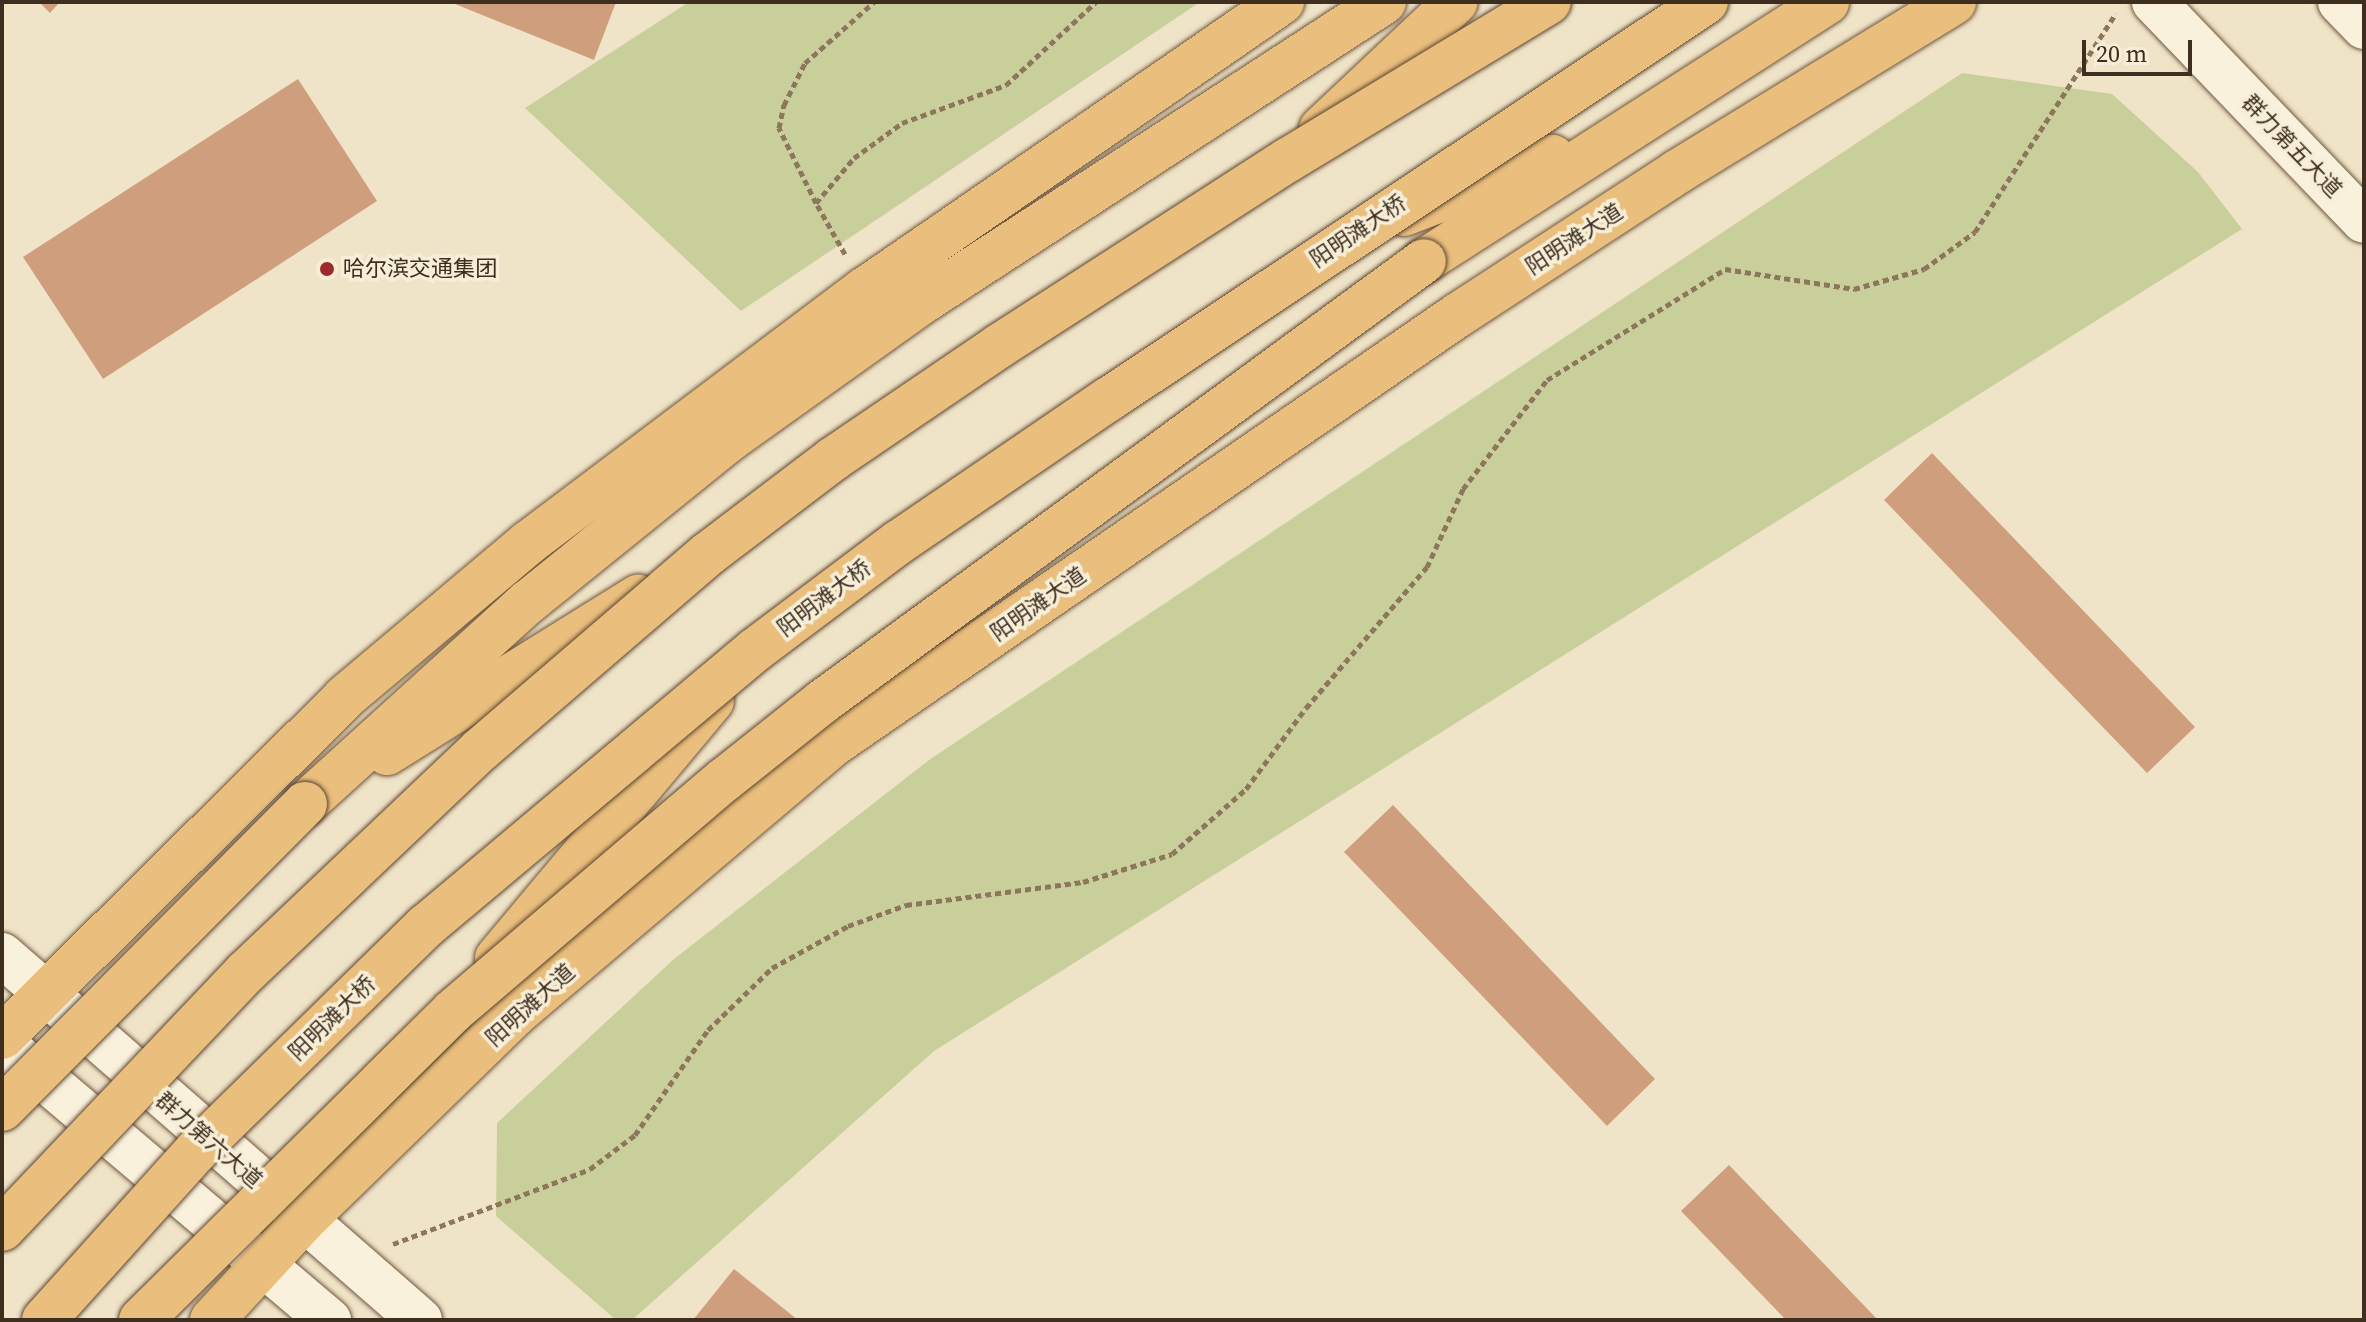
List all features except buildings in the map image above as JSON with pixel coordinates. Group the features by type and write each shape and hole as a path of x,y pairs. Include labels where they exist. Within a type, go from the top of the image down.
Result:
{"highway":[{"path":"2,1040 42,994 344,698 639,455 864,290 1282,2"},
{"path":"2,1109 305,804 506,621 730,439 947,286 1384,2"},
{"path":"1288,160 1456,2"},
{"path":"2,1229 246,972 480,750 708,554 833,459 999,346 1288,160 1549,2"},
{"name":"阳明滩大桥","path":"44,1320 196,1151 426,926 755,650 899,542 1357,232 1706,2"},
{"path":"141,1320 452,1012 822,702 1424,261 1827,2"},
{"name":"阳明滩大道","path":"212,1320 302,1222 514,1015 832,745 1458,315 1677,172 1954,2"},
{"path":"1357,232 1641,123"},
{"path":"305,804 708,554"},
{"path":"452,1012 755,650"}],"main road":[{"name":"群力第五大道","path":"2154,2 2364,221"},
{"path":"2340,2 2364,27"},
{"name":"群力第六大道","path":"2,955 42,994 302,1222 420,1320"},
{"path":"2,1040 329,1320"}],"path":[{"path":"864,290 779,128 784,105 805,63 874,2"},
{"path":"816,203 854,158 902,123 1006,85 1096,2"},
{"path":"348,1262 590,1169 635,1135 708,1030 772,968 848,926 906,905 1083,882 1172,854 1246,789 1306,708 1427,567 1463,489 1547,380 1725,269 1854,289 1924,269 1975,232 2123,2"}],"green space":[{"path":"689,2 1200,2 741,311 525,108"},
{"path":"1962,73 2112,94 2198,172 2242,229 934,1051 632,1320 616,1320 496,1216 497,1123 674,959 929,760"}],"place":[{"name":"哈尔滨交通集团","path":"327,269"}]}
